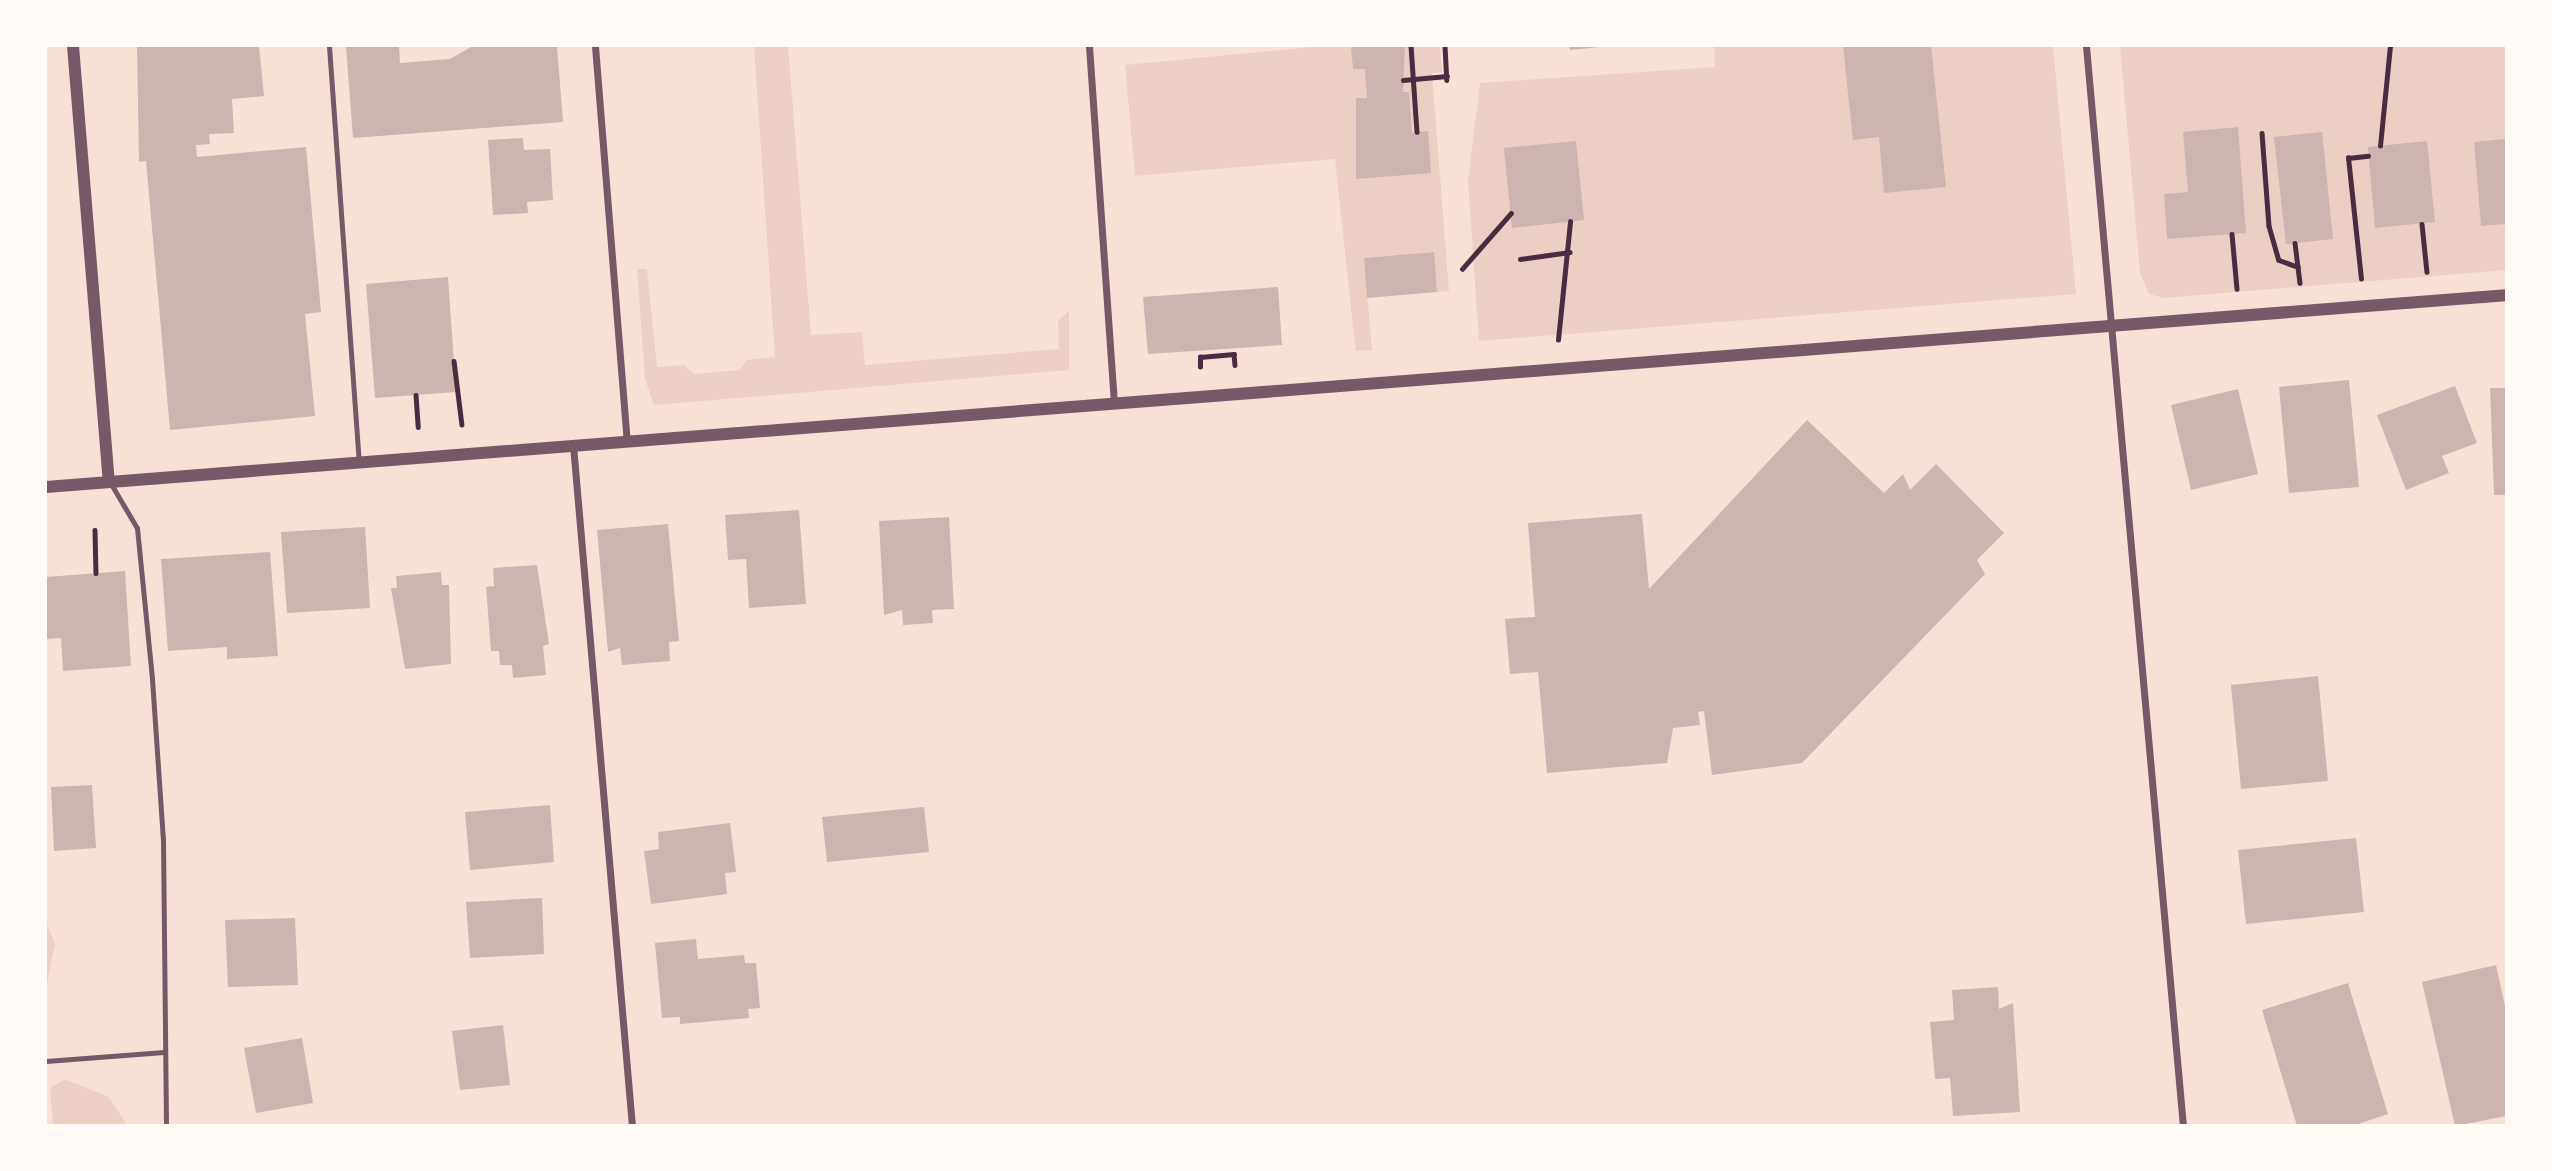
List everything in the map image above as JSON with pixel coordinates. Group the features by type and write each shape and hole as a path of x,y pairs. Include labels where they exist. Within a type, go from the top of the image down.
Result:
{"street":[{"path":"74,46 109,481"},
{"path":"595,46 627,440"},
{"path":"1089,46 1115,408"},
{"path":"2086,46 2183,1125"},
{"path":"46,487 627,440 1115,408 2507,295"},
{"path":"573,445 632,1125"}],"lane":[{"path":"330,46 359,461"},
{"path":"109,481 137,527 152,679 163,839 166,1125"},
{"path":"46,1061 164,1052"}],"path":[{"path":"1411,46 1417,132"},
{"path":"1403,80 1447,78 1445,46"},
{"path":"2380,146 2390,46"},
{"path":"2262,133 2269,226 2279,260 2298,267"},
{"path":"2362,287 2348,158 2368,156"},
{"path":"1462,269 1511,213"},
{"path":"1558,340 1570,252 1570,222"},
{"path":"2421,224 2428,281"},
{"path":"2232,234 2238,298"},
{"path":"2295,243 2301,292"},
{"path":"1520,259 1570,252"},
{"path":"1200,367 1200,357 1234,354 1235,365"},
{"path":"454,361 462,425"},
{"path":"416,395 418,427"},
{"path":"95,530 96,573"}],"shaded area":[{"path":"754,46 788,46 811,335 862,332 865,365 1059,349 1058,321 1069,311 1069,370 654,405 645,379 637,269 647,269 657,367 684,365 694,374 739,370 747,360 775,357"},
{"path":"1322,46 1440,46 1442,72 1432,73 1449,291 1437,292 1433,252 1364,258 1372,350 1356,351 1355,346 1335,159 1135,176 1125,65"},
{"path":"1714,46 2053,46 2076,294 1479,341 1468,180 1480,83 1715,67"},
{"path":"2120,46 2506,46 2506,270 2164,298 2149,294 2140,273"},
{"path":"46,923 55,943 46,989"},
{"path":"65,1079 109,1097 127,1125 53,1125 50,1088"}],"building":[{"path":"137,46 259,46 264,96 232,99 234,133 209,134 210,144 196,145 197,157 306,147 321,312 305,314 315,416 170,430 146,161 139,162"},
{"path":"346,46 399,46 400,63 450,59 473,46 557,46 563,122 353,138"},
{"path":"1351,46 1405,46 1403,92 1409,92 1412,133 1428,131 1431,173 1356,179 1356,98 1367,98 1365,69 1353,69"},
{"path":"1569,46 1600,46 1600,47 1570,50"},
{"path":"1843,46 1931,46 1946,187 1884,193 1879,137 1853,140"},
{"path":"2238,127 2246,233 2167,239 2164,194 2188,192 2183,132"},
{"path":"2322,132 2333,239 2286,244 2274,137"},
{"path":"523,138 524,150 550,149 553,200 527,202 528,213 493,215 488,140"},
{"path":"2506,139 2506,224 2481,226 2474,142"},
{"path":"1576,141 1584,220 1512,228 1504,148"},
{"path":"2427,141 2435,222 2375,228 2368,147"},
{"path":"1434,252 1437,292 1367,298 1364,258"},
{"path":"448,277 456,392 375,398 366,284"},
{"path":"1278,287 1282,345 1148,354 1143,297"},
{"path":"2349,380 2359,487 2289,493 2279,387"},
{"path":"2455,386 2477,443 2442,456 2449,473 2406,490 2377,415"},
{"path":"2490,388 2506,388 2506,495 2494,495"},
{"path":"2238,389 2258,474 2191,490 2171,405"},
{"path":"1807,420 1884,493 1903,474 1910,490 1936,464 2004,533 1977,560 1985,574 1802,763 1712,775 1704,711 1698,712 1700,725 1673,728 1667,763 1547,773 1538,672 1510,674 1505,619 1535,617 1528,523 1642,514 1649,589"},
{"path":"799,510 806,604 749,608 746,559 728,560 725,515"},
{"path":"949,517 954,609 932,610 933,623 903,625 902,610 884,615 879,521"},
{"path":"668,524 679,641 669,642 670,661 622,665 620,648 608,652 597,530"},
{"path":"365,527 370,608 287,613 281,532"},
{"path":"270,552 278,656 227,659 227,647 168,651 161,559"},
{"path":"537,565 549,644 543,646 546,675 513,678 512,665 500,665 499,651 491,651 486,587 494,586 493,568"},
{"path":"125,571 131,666 63,671 61,638 46,639 46,577"},
{"path":"441,572 442,585 449,585 451,664 405,669 391,588 397,588 396,576"},
{"path":"2318,676 2328,781 2241,789 2231,685"},
{"path":"92,785 96,848 54,851 51,787"},
{"path":"550,805 554,862 470,870 465,812"},
{"path":"924,807 929,852 827,862 822,817"},
{"path":"730,823 736,872 725,873 727,894 651,904 644,851 659,849 658,832"},
{"path":"2356,838 2364,912 2246,924 2238,850"},
{"path":"542,898 544,954 470,958 466,902"},
{"path":"295,918 298,985 228,987 225,920"},
{"path":"696,939 698,959 744,955 745,963 756,963 760,1008 748,1009 749,1018 680,1024 680,1017 662,1018 655,943"},
{"path":"2496,965 2506,1011 2506,1116 2455,1126 2422,982"},
{"path":"2348,983 2388,1114 2352,1126 2297,1126 2262,1010"},
{"path":"1998,987 1999,1009 2013,1003 2020,1112 1953,1116 1950,1078 1935,1079 1930,1022 1954,1020 1952,990"},
{"path":"503,1025 510,1085 460,1090 452,1031"},
{"path":"302,1038 313,1103 256,1113 244,1048"}]}
